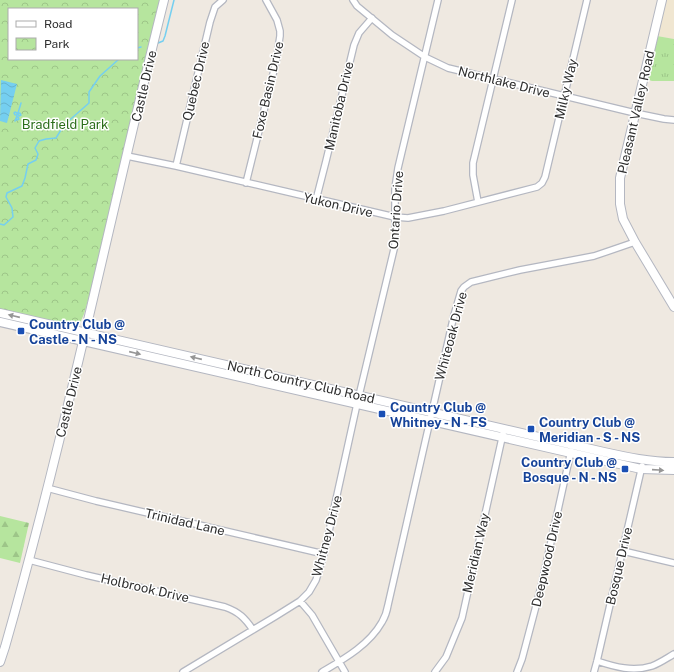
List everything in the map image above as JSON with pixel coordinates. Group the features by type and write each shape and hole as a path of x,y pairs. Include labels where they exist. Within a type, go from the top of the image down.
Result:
{"main road":[{"name":"Castle Drive","path":"0,662 29,560 47,488 164,0"},
{"name":"Pleasant Valley Road","path":"662,0 620,178 620,204 623,220 674,306"},
{"name":"North Country Club Road","path":"0,313 216,363 358,400 431,417 502,438 641,469 674,470"},
{"name":"North Country Club Road","path":"0,322 214,372 358,400"},
{"path":"214,372 216,363"},
{"name":"North Country Club Road","path":"431,417 504,429 643,460 674,462"}],"street":[{"name":"Quebec Drive","path":"176,166 210,22 215,7 223,0"},
{"name":"Foxe Basin Drive","path":"246,183 276,62 280,36 277,20 266,0"},
{"name":"Northlake Drive","path":"353,0 357,6 392,35 425,57 448,68 635,113 674,120"},
{"name":"Ontario Drive","path":"358,400 395,245 395,188 398,168 438,0"},
{"path":"478,202 473,175 473,163 512,0"},
{"name":"Milky Way","path":"545,177 587,0"},
{"name":"Manitoba Drive","path":"316,200 354,45 359,32 372,18"},
{"name":"Yukon Drive","path":"127,156 176,166 395,218 408,218 444,211 537,187 542,183 545,177"},
{"name":"Whiteoak Drive","path":"322,672 350,655 370,639 384,618 454,315 461,291 471,282 520,270 594,256 635,242"},
{"name":"Whitney Drive","path":"183,672 300,601 309,592 316,580 324,554 358,400"},
{"name":"Meridian Way","path":"435,672 446,657 462,618 504,429"},
{"name":"Deepwood Drive","path":"516,672 522,659 539,594 572,445"},
{"name":"Bosque Drive","path":"594,672 643,460"},
{"name":"Trinidad Lane","path":"47,488 96,501 324,554"},
{"path":"623,551 674,563"},
{"name":"Holbrook Drive","path":"29,560 86,575 225,607 234,610 241,615 253,630"},
{"path":"300,601 312,615 345,672"},
{"path":"597,662 621,669 635,670 651,667 674,654"}],"shaded area":[{"path":"665,0 674,0 674,39 657,36"}],"green space":[{"name":"Bradfield Park","path":"0,0 161,0 98,267 84,314 80,323 76,327 0,310"},
{"path":"657,36 674,39 674,81 652,81 647,78"},
{"path":"0,516 29,523 20,563 0,558"}],"water":[{"path":"1,80 17,84 7,123 0,121"}],"waterway":[{"path":"158,43 163,41 165,36 174,0"},
{"path":"0,224 4,225 13,217 12,208 6,197 7,193 22,186 28,164 36,160 38,154 35,148 39,141 56,138 64,125 89,103 89,92 100,76 118,60"},
{"path":"18,113 21,103"},
{"path":"16,119 17,115 17,114 17,113 14,113 15,115 16,115 17,114 19,113 21,115 19,116 18,114"},
{"path":"15,121 16,118 18,117 19,119 16,119"}],"place":[{"name":"Country Club @ Castle - N - NS","path":"21,331"},
{"name":"Country Club @ Whitney - N - FS","path":"382,414"},
{"name":"Country Club @ Meridian - S - NS","path":"531,429"},
{"name":"Country Club @ Bosque - N - NS","path":"625,469"}]}
